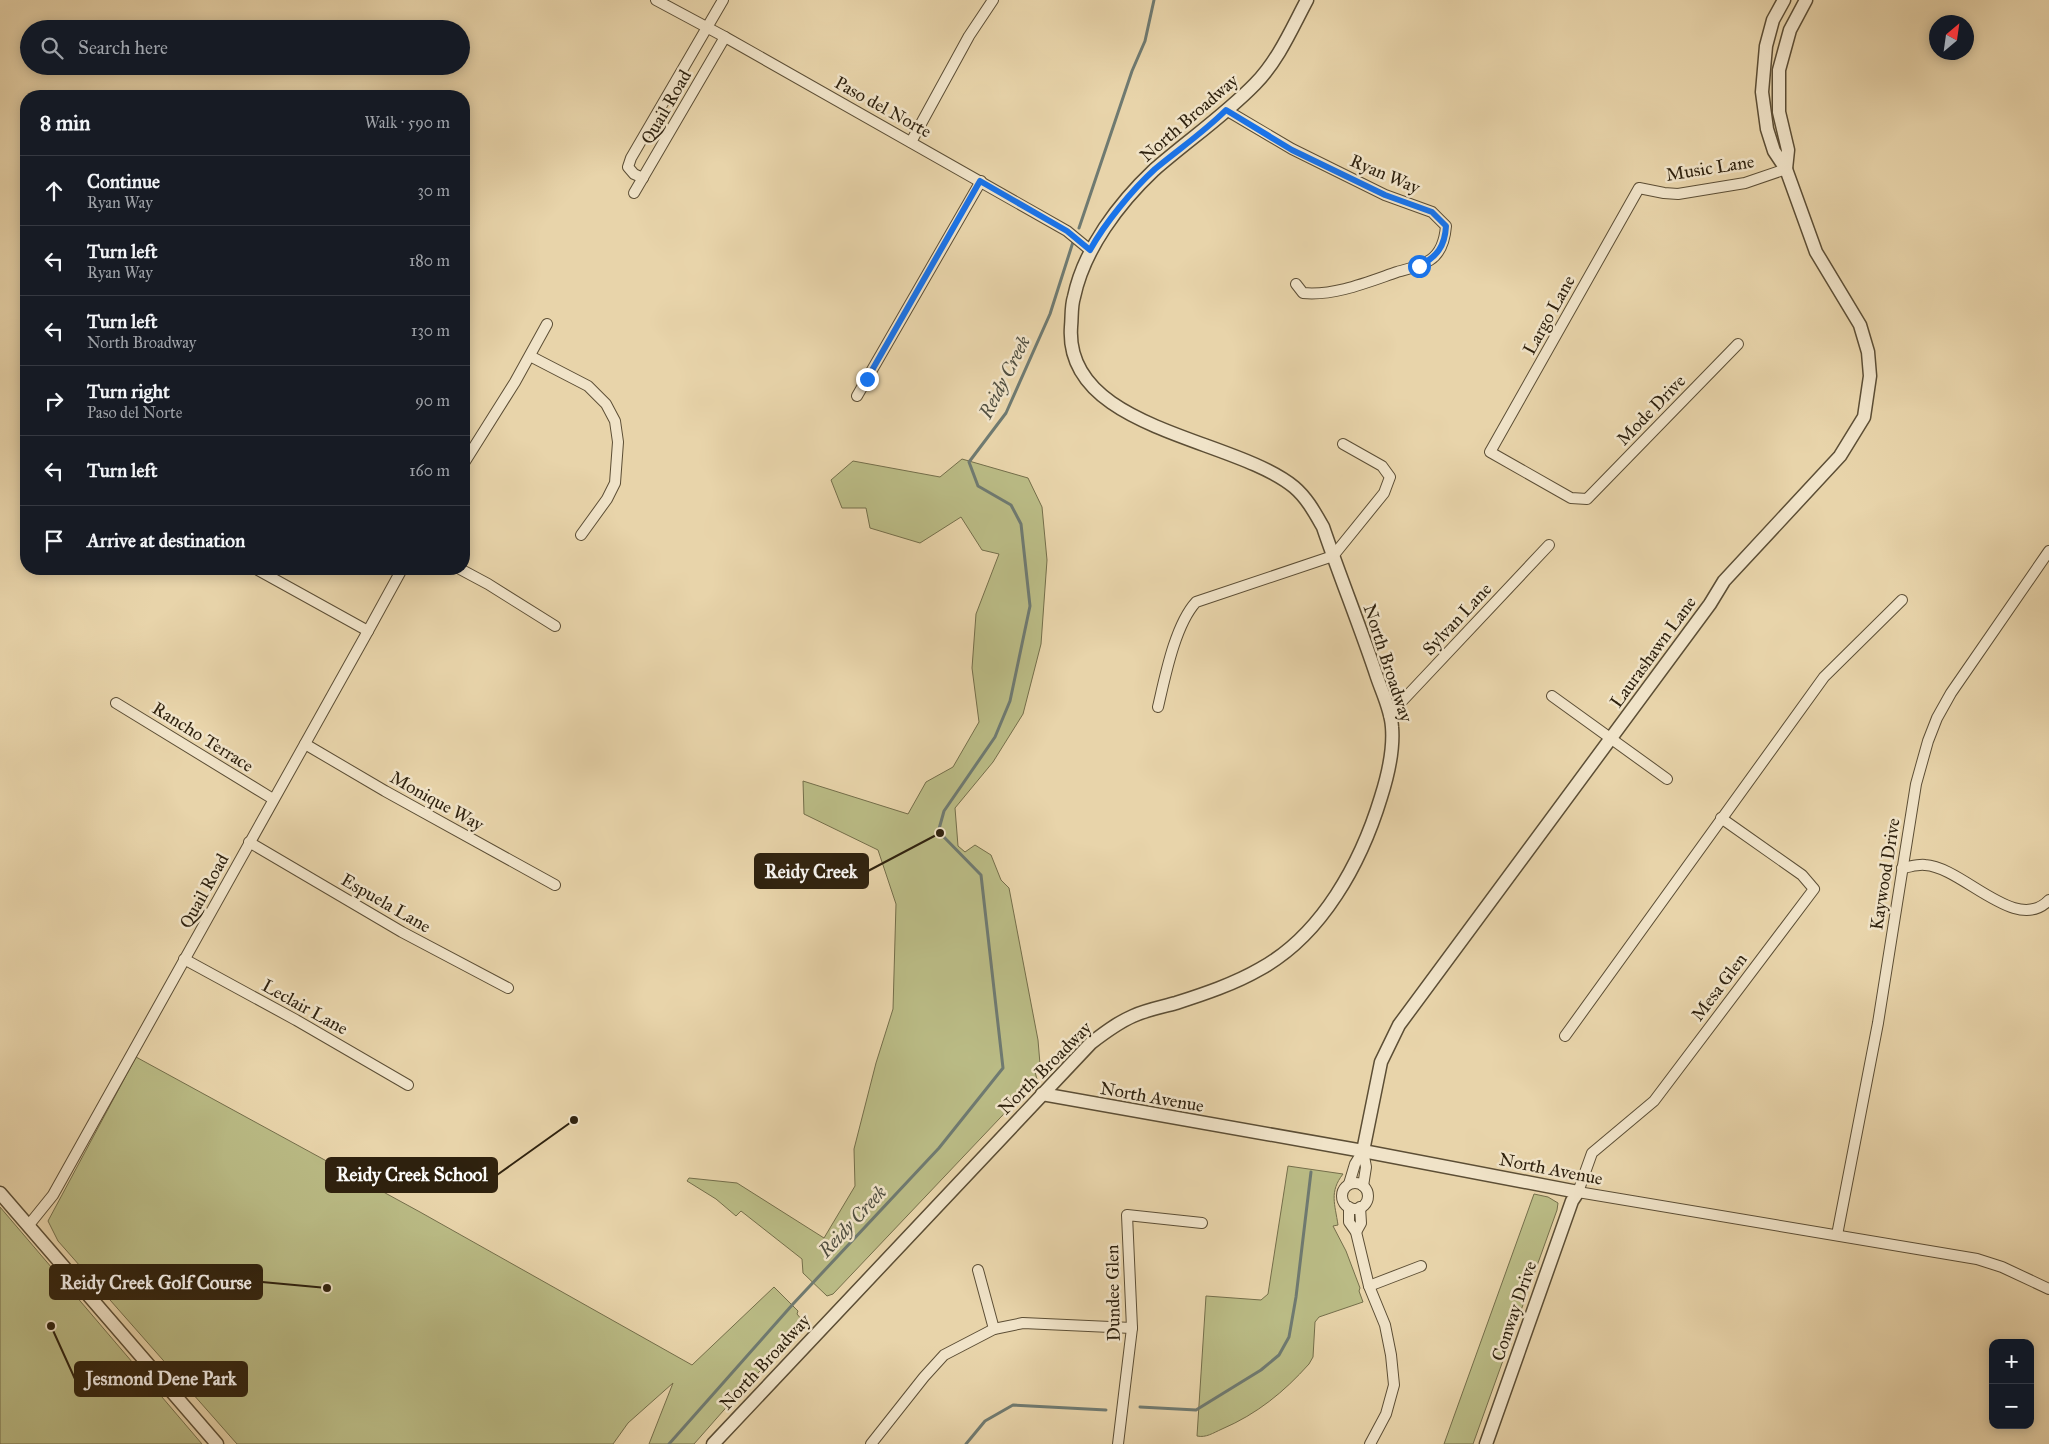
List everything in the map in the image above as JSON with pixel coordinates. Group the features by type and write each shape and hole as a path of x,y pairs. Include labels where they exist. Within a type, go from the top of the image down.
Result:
{"street":[{"name":"Paso del Norte","path":"656,0 726,37 1067,231 1090,250"},
{"path":"643,178 634,174 628,167 631,158 723,0"},
{"path":"911,142 969,36 993,0"},
{"name":"North Broadway","path":"713,1444 1091,1043 1113,1027 1134,1016 1186,1000 1247,976 1283,954 1309,929 1336,896 1353,868 1373,823 1392,756 1392,726 1369,654 1315,512 1295,488 1285,481 1260,468 1123,412 1096,392 1085,378 1075,360 1070,339 1073,298 1082,270 1096,240 1136,189 1155,170 1208,127 1256,83 1278,53 1307,0"},
{"name":"Laurashawn Lane","path":"1363,1151 1381,1062 1400,1025 1611,740 1710,604 1724,581 1840,456 1864,417 1870,376 1868,352 1860,324 1816,252 1786,169 1774,151 1767,129 1762,92 1766,46 1773,20 1784,0"},
{"name":"Laurashawn Lane","path":"1786,169 1788,150 1779,112 1779,70 1790,30 1806,0"},
{"name":"Quail Road","path":"634,194 726,37"},
{"name":"Ryan Way","path":"1226,110 1301,154 1385,195 1432,212 1446,226 1445,237 1441,247 1432,260 1419,266 1351,287 1312,294 1303,293 1296,284"},
{"name":"Music Lane","path":"1639,188 1664,194 1678,194 1745,183 1786,169"},
{"path":"857,396 980,181"},
{"name":"Largo Lane","path":"1587,499 1571,498 1490,452 1639,188"},
{"path":"470,454 486,431 547,324"},
{"name":"Mode Drive","path":"1587,499 1738,344"},
{"path":"530,356 588,386 606,404 615,421 618,442 615,483 607,499 581,535"},
{"path":"1158,707 1168,664 1185,620 1196,602 1333,556 1384,494 1390,476 1382,466 1343,444"},
{"name":"Sylvan Lane","path":"1389,714 1549,545"},
{"name":"Kaywood Drive","path":"1837,1235 1878,1023 1916,784 1928,741 1937,718 1951,693 2049,551"},
{"path":"267,575 368,631"},
{"name":"Quail Road","path":"28,1226 53,1195 399,575"},
{"path":"470,575 555,626"},
{"path":"1565,1036 1824,677 1902,600"},
{"path":"1552,696 1667,779"},
{"name":"Rancho Terrace","path":"116,703 273,800"},
{"name":"Monique Way","path":"305,744 385,791 555,885"},
{"name":"Mesa Glen","path":"1578,1192 1592,1153 1654,1102 1814,889 1802,874 1721,818"},
{"name":"Espuela Lane","path":"249,842 402,932 508,988"},
{"path":"1902,868 1926,864 1953,873 1999,902 2024,912 2039,909 2049,900"},
{"name":"Leclair Lane","path":"184,959 296,1020 408,1085"},
{"name":"North Avenue","path":"1042,1094 1363,1151 1578,1192 1977,1258 2002,1267 2049,1289"},
{"path":"1349,1184 1355,1182 1363,1186 1368,1195 1366,1202 1360,1208 1349,1208 1343,1202 1342,1193 1349,1184 1355,1164 1363,1151"},
{"path":"1363,1151 1366,1167 1363,1186"},
{"name":"Conway Drive","path":"1486,1444 1572,1202 1578,1192"},
{"path":"0,1193 216,1444"},
{"path":"1349,1208 1349,1222 1356,1232 1369,1286 1385,1324 1394,1385 1386,1414 1370,1444"},
{"path":"1356,1232 1361,1223 1360,1208"},
{"name":"Dundee Glen","path":"1118,1444 1132,1328 1127,1215 1202,1223"},
{"path":"1369,1286 1421,1266"},
{"path":"978,1270 994,1329"},
{"path":"871,1444 924,1376 944,1355 994,1329 1023,1323 1132,1328"}],"green space":[{"path":"962,459 1028,478 1042,507 1047,560 1041,644 1023,714 993,762 955,808 958,846 965,852 975,845 991,855 1001,880 1009,888 1038,1040 1040,1064 1035,1072 1037,1079 833,1294 827,1296 803,1273 802,1259 741,1211 736,1216 716,1199 687,1181 689,1178 737,1183 824,1238 855,1186 854,1149 876,1063 893,1009 896,904 878,850 804,814 803,781 908,814 926,782 953,767 979,722 972,668 976,614 999,554 982,550 961,517 920,543 870,528 866,508 842,508 831,480 853,461 940,477"},
{"path":"136,1057 420,1212 692,1365 774,1287 798,1311 797,1314 802,1320 802,1327 738,1394 694,1444 649,1444 673,1383 628,1423 613,1444 237,1444 58,1241 48,1221"},
{"path":"1288,1166 1343,1174 1334,1193 1338,1225 1333,1226 1346,1251 1360,1288 1359,1291 1363,1302 1319,1317 1315,1322 1313,1357 1309,1364 1290,1384 1269,1401 1235,1423 1210,1435 1197,1436 1206,1296 1261,1300 1268,1294"},
{"path":"1534,1194 1548,1197 1558,1203 1557,1210 1473,1444 1444,1444"},
{"path":"0,1207 202,1444 0,1444"}],"waterway":[{"name":"Reidy Creek","path":"1079,228 1132,71 1145,41 1154,0"},
{"name":"Reidy Creek","path":"669,1444 793,1304 939,1148 1003,1068 981,875 940,833 939,829 944,811 995,737 1010,701 1030,606 1021,524 1011,505 978,486 969,462 1006,413 1050,314 1073,242"},
{"path":"1140,1407 1196,1410 1261,1370 1279,1355 1289,1337 1296,1297 1311,1172"},
{"path":"966,1444 985,1421 1013,1405 1106,1410"}],"place":[{"name":"Reidy Creek","path":"940,833"},
{"name":"Reidy Creek School","path":"574,1120"},
{"name":"Reidy Creek Golf Course","path":"327,1288"},
{"name":"Jesmond Dene Park","path":"51,1326"}],"route":[{"path":"867,379 980,181 1067,231 1090,250 1136,189 1155,170 1226,110 1292,150 1385,195 1437,215 1446,226 1445,237 1432,260 1419,266"}]}
